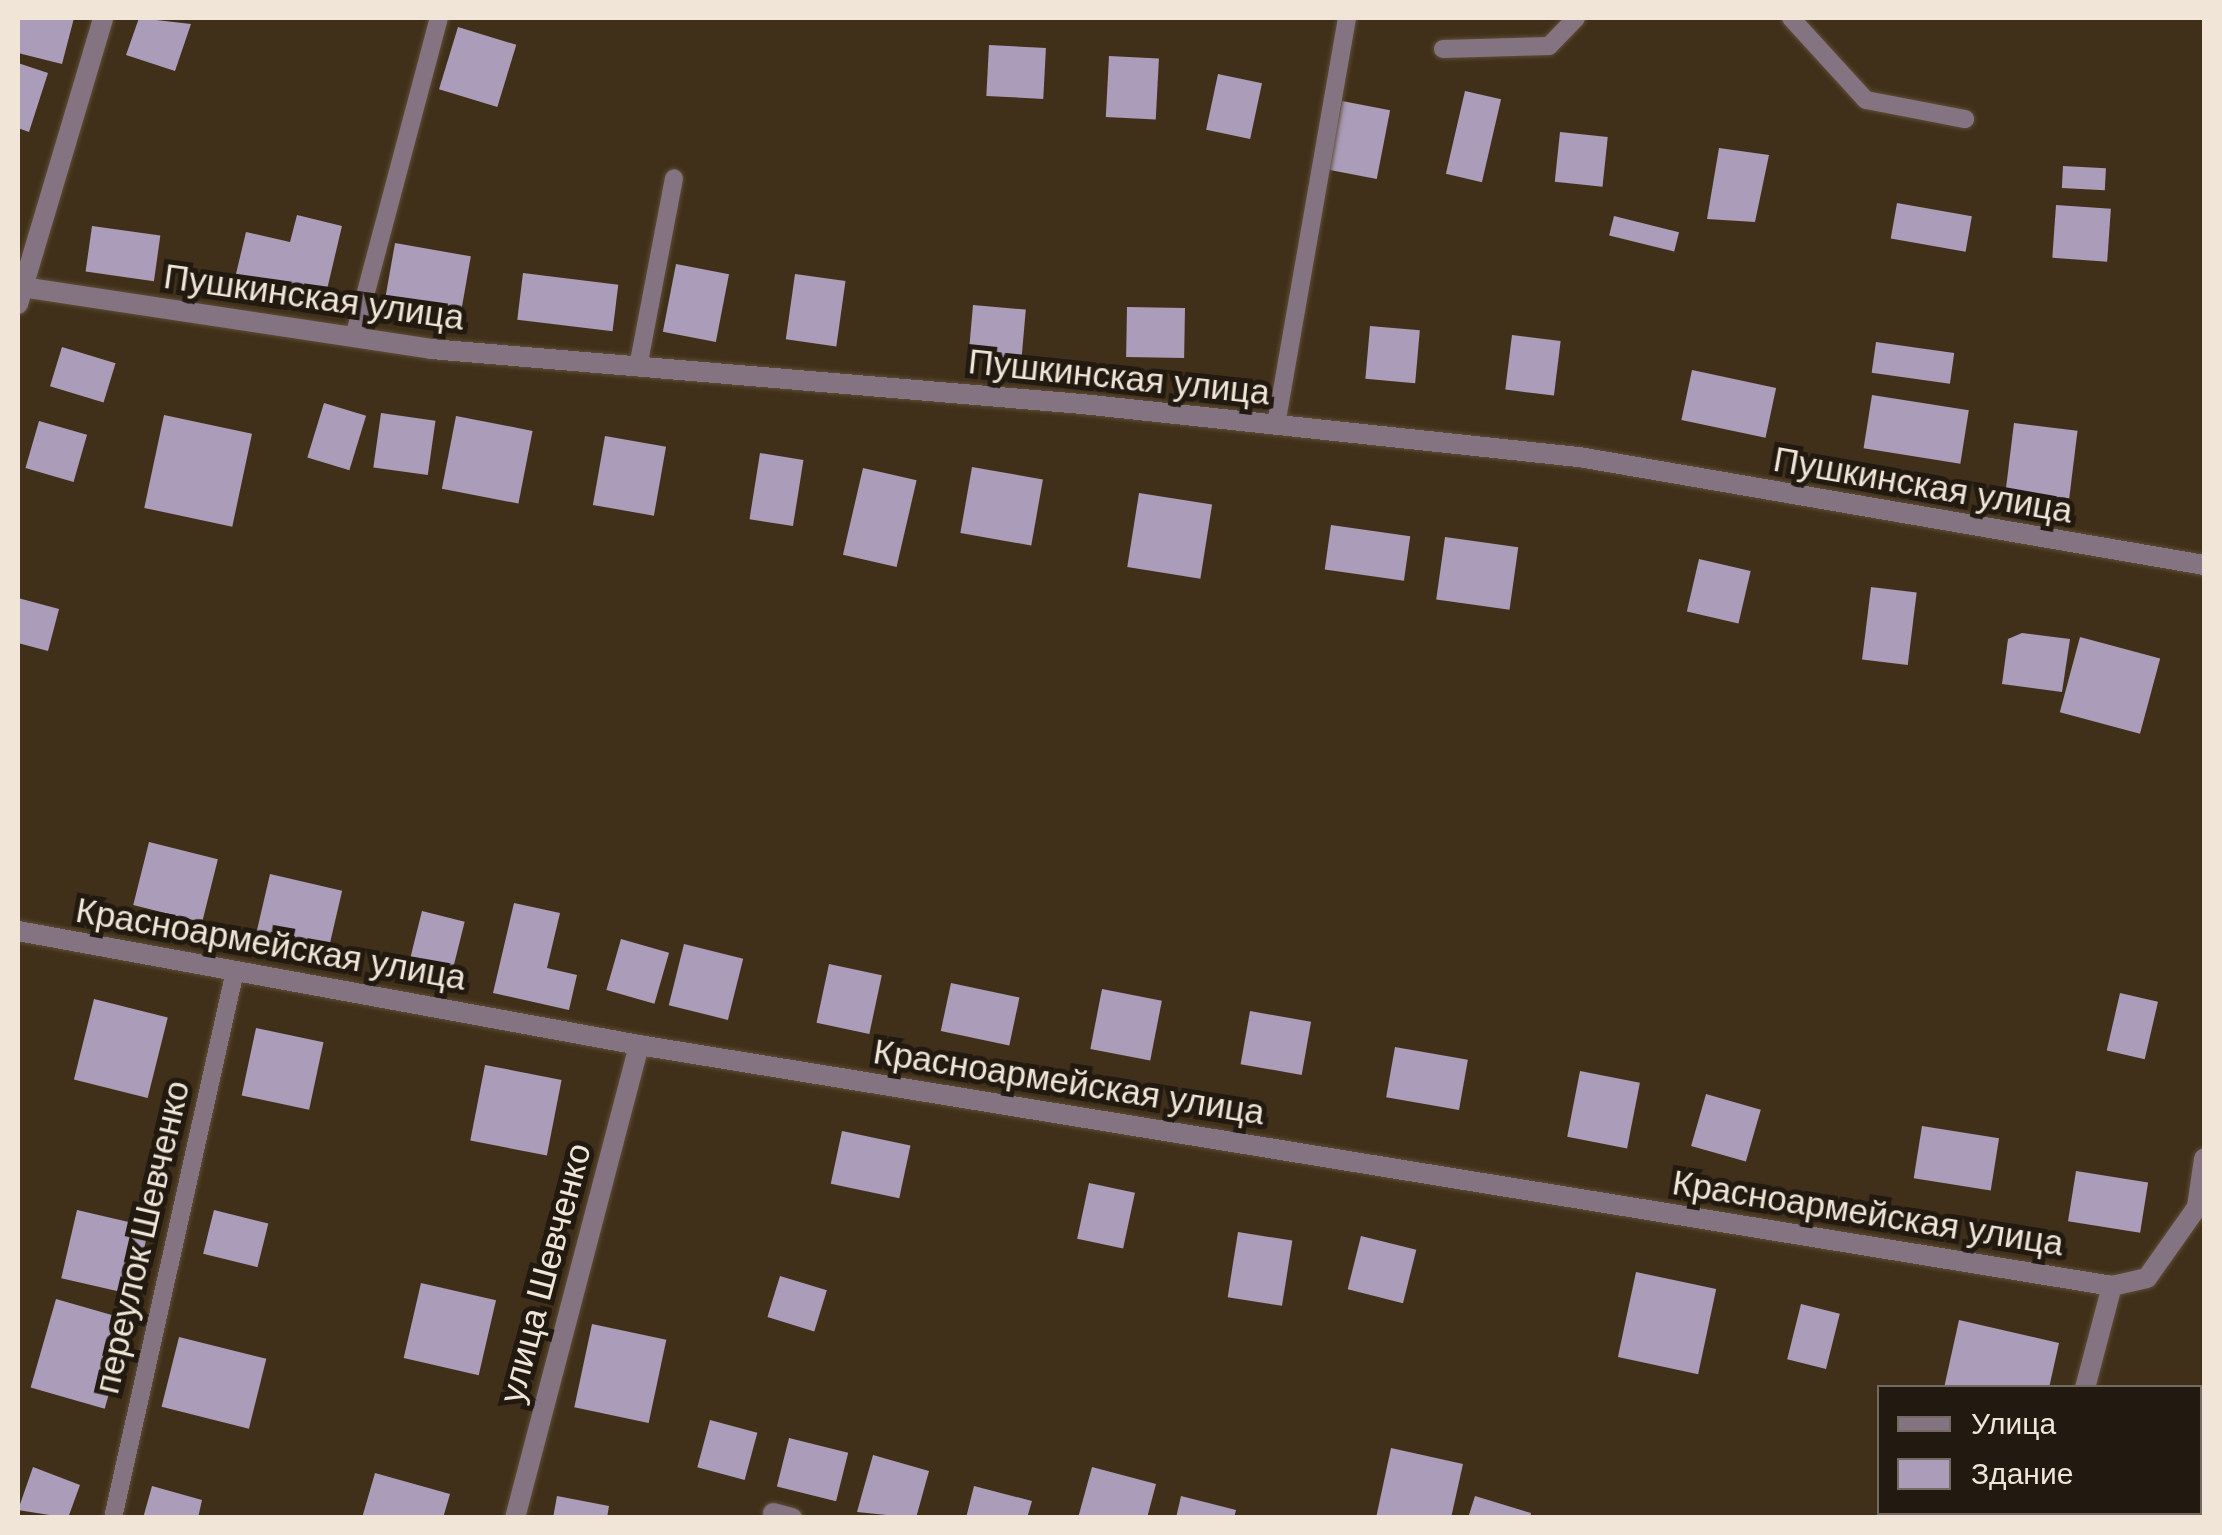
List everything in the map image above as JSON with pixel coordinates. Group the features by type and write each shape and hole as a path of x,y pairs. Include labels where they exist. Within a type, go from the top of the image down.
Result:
{"street":[{"path":"20,295 103,18"},
{"name":"Пушкинская улица","path":"20,295 354,338 1579,457 2204,565"},
{"name":"Красноармейская улица","path":"18,931 638,1045 2112,1286"},
{"name":"улица Шевченко","path":"515,1518 638,1045"},
{"path":"2086,1385 2112,1286 2147,1278 2198,1207 2204,1159"}],"lane":[{"path":"354,338 439,18"},
{"path":"1276,425 1347,18"},
{"path":"1442,49 1549,46 1576,18"},
{"path":"1790,18 1866,100 1965,119"},
{"path":"638,367 674,178"},
{"name":"переулок Шевченко","path":"113,1518 235,971"}],"building":[{"path":"18,18 74,18 62,64 18,53"},
{"path":"139,18 191,24 175,71 126,55"},
{"path":"458,27 516,45 497,107 439,89"},
{"path":"989,45 1046,48 1043,99 986,96"},
{"path":"1109,56 1159,59 1156,120 1106,117"},
{"path":"18,63 48,73 29,132 18,128"},
{"path":"1218,74 1262,83 1250,139 1206,130"},
{"path":"1465,91 1501,99 1482,182 1446,174"},
{"path":"1342,101 1390,110 1377,179 1329,170"},
{"path":"1560,132 1608,137 1603,187 1555,182"},
{"path":"1719,148 1769,155 1755,222 1707,219"},
{"path":"2063,166 2106,168 2105,190 2062,188"},
{"path":"1897,203 1972,216 1966,252 1891,238"},
{"path":"2056,205 2111,209 2107,262 2052,258"},
{"path":"297,215 342,226 325,298 235,278 246,232 290,242"},
{"path":"1614,216 1679,232 1674,252 1609,235"},
{"path":"92,226 160,236 154,281 86,272"},
{"path":"395,243 471,256 460,319 384,306"},
{"path":"676,264 729,274 716,342 663,332"},
{"path":"523,273 618,285 613,331 517,320"},
{"path":"795,274 846,281 836,346 786,339"},
{"path":"973,305 1026,310 1021,360 969,356"},
{"path":"1127,307 1185,308 1184,358 1126,357"},
{"path":"1370,326 1420,330 1415,383 1365,379"},
{"path":"1512,335 1561,341 1554,396 1505,390"},
{"path":"1876,342 1954,353 1950,384 1872,373"},
{"path":"62,347 116,363 104,403 50,386"},
{"path":"1692,370 1776,388 1766,438 1681,420"},
{"path":"1872,395 1969,410 1960,464 1864,448"},
{"path":"324,403 366,416 349,470 307,458"},
{"path":"381,413 435,421 428,475 373,467"},
{"path":"164,415 252,434 232,527 144,508"},
{"path":"456,416 533,431 518,504 442,489"},
{"path":"39,421 87,435 74,482 25,468"},
{"path":"2014,423 2078,431 2069,498 2006,490"},
{"path":"605,436 666,447 654,516 593,505"},
{"path":"760,453 803,460 793,526 750,519"},
{"path":"972,467 1043,480 1031,545 960,533"},
{"path":"863,468 917,480 897,567 843,555"},
{"path":"1139,493 1212,505 1200,579 1127,567"},
{"path":"1331,525 1410,536 1404,581 1325,570"},
{"path":"1445,537 1518,547 1510,610 1436,599"},
{"path":"1699,559 1751,571 1738,624 1687,612"},
{"path":"1871,587 1917,593 1908,665 1862,659"},
{"path":"18,598 59,609 48,651 18,643"},
{"path":"2022,633 2070,639 2062,692 2002,684 2008,639"},
{"path":"2080,637 2160,658 2140,734 2060,712"},
{"path":"149,842 218,859 202,922 133,905"},
{"path":"270,874 342,891 328,953 256,936"},
{"path":"514,903 560,913 547,968 577,975 569,1010 493,993"},
{"path":"422,911 465,922 450,980 407,969"},
{"path":"621,939 669,953 654,1004 606,990"},
{"path":"684,944 743,959 728,1020 669,1005"},
{"path":"829,964 882,975 869,1034 817,1023"},
{"path":"951,983 1019,998 1009,1045 941,1031"},
{"path":"1102,989 1162,1001 1150,1061 1090,1049"},
{"path":"2120,993 2158,1002 2145,1059 2107,1050"},
{"path":"94,999 168,1017 148,1098 74,1080"},
{"path":"1250,1011 1311,1022 1302,1075 1241,1064"},
{"path":"256,1028 323,1042 309,1110 242,1095"},
{"path":"1395,1047 1468,1060 1459,1110 1386,1097"},
{"path":"485,1065 562,1080 547,1155 470,1141"},
{"path":"1580,1071 1640,1083 1627,1148 1567,1137"},
{"path":"1706,1094 1761,1110 1746,1162 1691,1146"},
{"path":"1922,1126 1999,1138 1991,1191 1914,1178"},
{"path":"842,1131 910,1146 899,1198 831,1184"},
{"path":"2076,1171 2148,1182 2140,1233 2068,1221"},
{"path":"1089,1183 1135,1193 1123,1249 1077,1239"},
{"path":"77,1210 149,1227 133,1295 61,1278"},
{"path":"214,1210 268,1224 257,1267 203,1254"},
{"path":"1238,1232 1292,1241 1282,1306 1228,1297"},
{"path":"1361,1236 1416,1250 1403,1303 1348,1289"},
{"path":"1636,1272 1716,1289 1698,1374 1618,1357"},
{"path":"780,1276 827,1290 814,1331 767,1317"},
{"path":"421,1283 496,1300 479,1375 404,1358"},
{"path":"56,1299 130,1320 105,1409 31,1387"},
{"path":"1801,1304 1840,1314 1826,1369 1787,1359"},
{"path":"1959,1320 2059,1343 2050,1385 1945,1385"},
{"path":"592,1324 666,1340 649,1423 574,1407"},
{"path":"179,1337 266,1359 249,1429 162,1407"},
{"path":"710,1420 757,1433 745,1480 697,1467"},
{"path":"789,1438 848,1453 836,1501 777,1487"},
{"path":"1391,1448 1463,1464 1451,1518 1376,1518"},
{"path":"873,1455 929,1471 916,1518 857,1512"},
{"path":"33,1467 80,1485 68,1518 18,1510"},
{"path":"1092,1467 1156,1484 1147,1518 1078,1518"},
{"path":"375,1473 450,1494 443,1518 362,1518"},
{"path":"152,1486 202,1500 198,1518 143,1518"},
{"path":"974,1486 1032,1501 1027,1518 966,1518"},
{"path":"557,1496 609,1506 607,1518 553,1518"},
{"path":"1181,1496 1236,1510 1234,1518 1176,1518"},
{"path":"1475,1496 1531,1513 1530,1518 1468,1518"}]}
